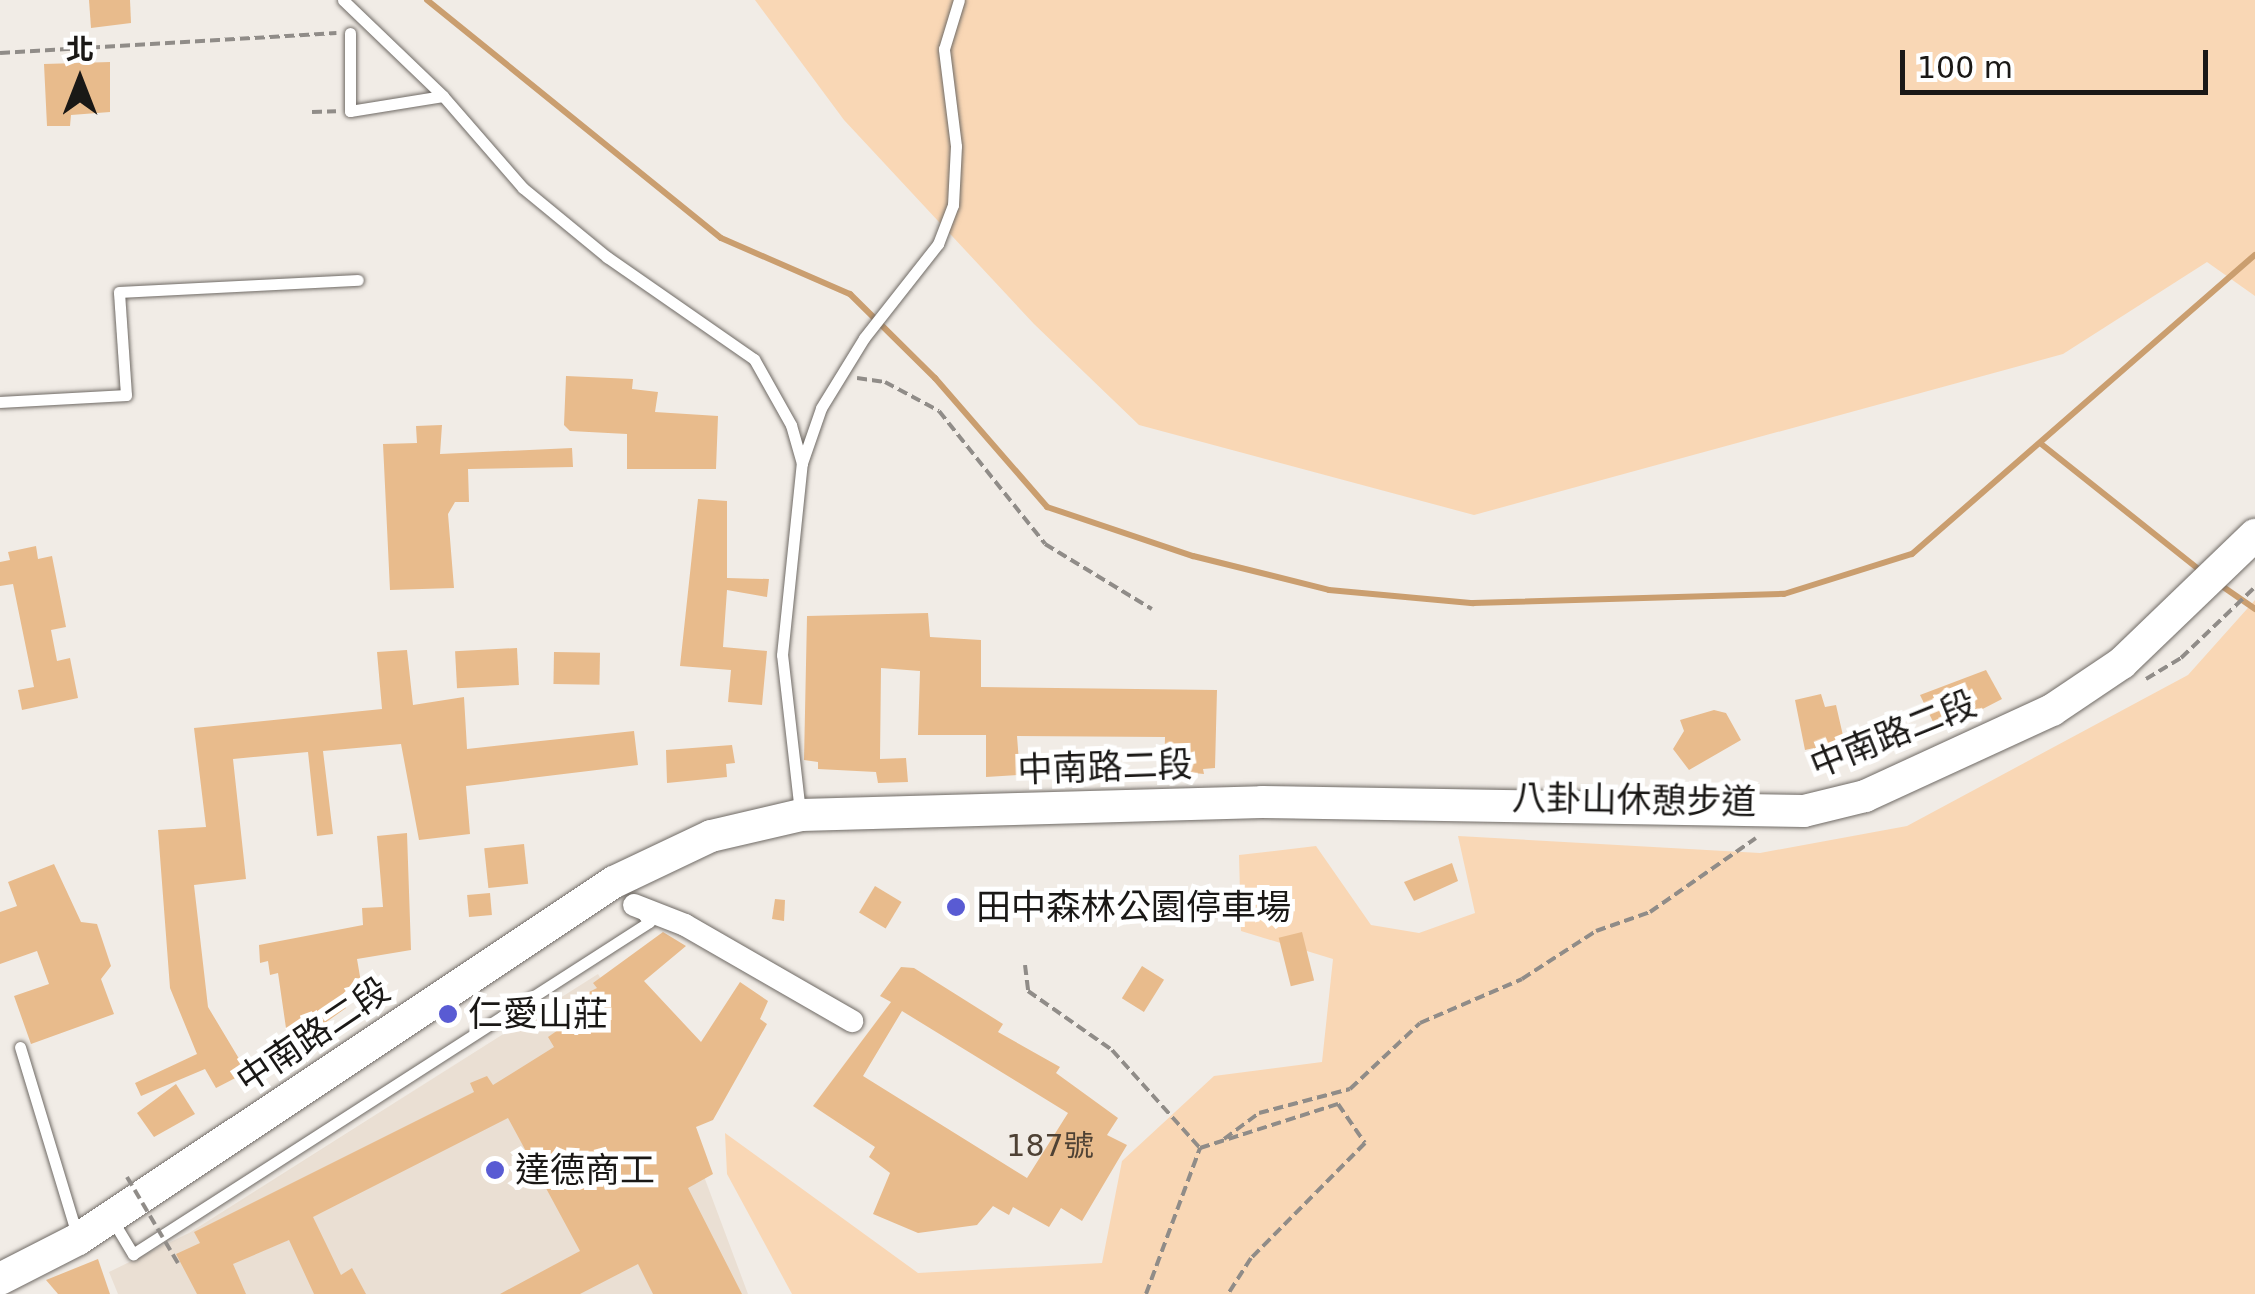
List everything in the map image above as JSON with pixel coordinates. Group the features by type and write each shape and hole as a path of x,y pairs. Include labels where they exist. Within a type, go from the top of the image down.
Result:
{"main road":[{"name":"中南路二段","path":"0,1279 78,1239 711,836 801,816 1262,802 1804,811 1880,790 2052,710 2122,663 2255,534"}],"street":[{"path":"624,894 852,1021"}],"lane":[{"path":"343,0 442,96 523,188 607,257 754,358 791,426 802,463"},
{"path":"801,816 782,655 802,463 840,377 864,338 938,244 953,205 956,146 944,49 959,0"},
{"path":"350,33 350,111 442,96"},
{"path":"0,402 126,396 119,292 358,280"},
{"path":"110,1218 133,1254 649,922 624,894"},
{"path":"20,1047 78,1239"}],"path":[{"path":"0,53 350,33"},
{"path":"312,112 350,111"},
{"path":"840,377 884,382 939,411 1044,544 1152,610"},
{"path":"2129,688 2181,658 2255,588"},
{"path":"1220,1142 1259,1113 1350,1090 1420,1023 1522,979 1596,931 1650,912 1771,829"},
{"path":"1025,965 1028,991 1112,1050 1200,1148"},
{"path":"1200,1148 1338,1104 1365,1143 1251,1258 1228,1294"},
{"path":"1146,1294 1200,1148"},
{"path":"127,1177 179,1265"}],"shaded area":[{"path":"755,0 2255,0 2255,296 2207,262 2063,354 1474,515 1139,425 1034,324 844,120"},
{"path":"2255,600 2255,1294 792,1294 727,1174 725,1133 918,1273 1102,1263 1122,1161 1214,1076 1322,1062 1333,959 1241,931 1239,855 1316,846 1371,925 1419,933 1475,913 1458,836 1760,853 1907,826 2188,675"},
{"name":"達德商工","path":"598,974 678,1107 748,1294 118,1294 109,1272 189,1233"}],"building":[{"path":"89,0 130,0 131,23 91,28"},
{"path":"110,62 110,112 71,115 70,126 47,126 44,64"},
{"path":"566,376 633,379 632,389 658,392 655,412 718,416 716,469 627,469 627,434 570,431 564,425"},
{"path":"442,425 440,454 572,448 573,467 468,469 469,502 455,502 448,514 454,588 390,590 383,444 417,443 416,426"},
{"path":"698,499 727,501 727,578 769,579 767,597 727,590 723,647 767,651 762,705 728,702 731,670 680,666"},
{"path":"36,546 38,559 52,556 66,627 51,630 57,661 70,658 78,698 22,710 18,690 34,687 13,584 0,586 0,562 10,560 8,552"},
{"path":"928,613 930,637 981,640 981,687 1217,690 1215,768 1203,769 1204,774 1164,770 1165,737 1017,736 1020,775 986,777 986,735 918,735 920,671 881,668 880,759 906,758 908,782 878,783 876,772 818,769 818,762 804,760 807,616"},
{"path":"517,648 519,685 457,688 455,651"},
{"path":"407,650 413,705 464,697 467,749 634,731 638,765 466,786 470,834 419,840 401,744 323,751 333,834 317,836 308,752 233,759 246,879 194,885 208,1007 247,1072 216,1088 205,1069 141,1096 135,1083 197,1054 170,988 158,830 206,827 194,728 382,709 377,652"},
{"path":"554,652 600,653 599,685 553,684"},
{"path":"1986,670 2002,699 1938,732 1920,695"},
{"path":"1821,694 1825,707 1836,705 1844,740 1834,743 1839,765 1817,768 1814,748 1805,750 1795,700"},
{"path":"1714,710 1726,713 1741,740 1689,770 1673,749 1684,731 1680,720"},
{"path":"732,745 735,763 726,764 727,777 667,783 666,750"},
{"path":"407,833 411,950 357,959 363,994 340,998 346,1008 322,1025 286,1028 278,973 270,975 268,961 260,963 259,945 363,925 362,908 383,907 377,836"},
{"path":"524,844 528,884 488,888 484,848"},
{"path":"1452,863 1458,881 1414,901 1404,882"},
{"path":"54,864 81,922 97,924 111,966 101,979 114,1014 31,1044 14,996 49,984 37,951 0,964 0,912 17,906 8,882"},
{"path":"875,886 902,902 886,929 859,913"},
{"path":"490,893 492,915 469,917 467,895"},
{"path":"775,899 785,900 784,921 772,919"},
{"path":"663,932 686,946 644,981 701,1042 740,982 768,1001 760,1019 767,1024 713,1120 696,1127 713,1174 688,1188 742,1294 653,1294 638,1264 580,1294 500,1294 580,1251 508,1118 313,1217 341,1275 352,1268 366,1294 314,1294 289,1240 233,1264 246,1294 197,1294 176,1254 200,1243 194,1232 474,1092 470,1083 487,1076 493,1085 554,1047 548,1037 574,1019 567,1003 597,988 593,983"},
{"path":"1302,932 1314,981 1291,986 1279,938"},
{"path":"1142,966 1164,980 1144,1012 1122,998"},
{"path":"901,967 914,968 1003,1024 998,1032 1060,1067 1056,1073 1118,1118 1107,1135 1127,1145 1082,1221 1061,1208 1049,1227 1013,1207 1009,1215 993,1206 977,1225 918,1233 873,1214 890,1173 869,1157 875,1147 813,1106 891,1002 880,996","holes":["902,1011 1068,1113 1027,1178 863,1076"]},
{"path":"176,1084 195,1114 154,1137 137,1113"},
{"path":"98,1259 110,1294 58,1294 46,1280"}],"waterway":[{"path":"427,0 721,238 850,294 935,378 1047,507 1193,556 1329,590 1473,603 1784,594 1912,554 2255,255"},
{"path":"2040,443 2201,571"},
{"path":"2219,584 2255,609"}],"place":[{"name":"田中森林公園停車場","path":"956,907"},
{"name":"仁愛山莊","path":"448,1014"},
{"name":"達德商工","path":"495,1170"}]}
